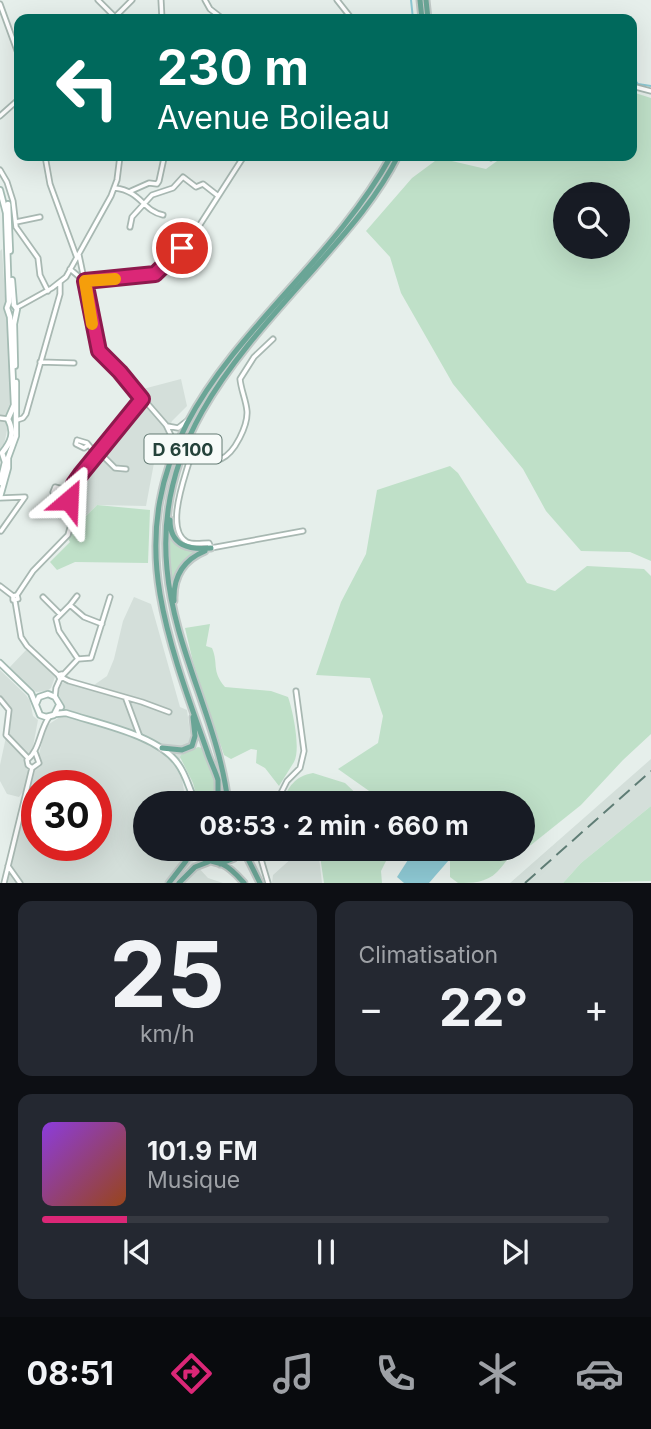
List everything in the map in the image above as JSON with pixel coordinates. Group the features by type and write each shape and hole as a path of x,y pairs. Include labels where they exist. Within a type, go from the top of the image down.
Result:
{"main road":[{"name":"D 6100","path":"218,791 218,780 164,617 156,560 160,502 166,473 187,421 229,357 357,210 388,161"},
{"name":"D 6100","path":"227,791 224,770 176,621 168,585 165,541 167,507 177,467 198,416 232,364 355,222 395,161"},
{"path":"0,183 9,208 14,403 12,435 4,454 0,483"},
{"path":"0,190 5,207 12,309"},
{"path":"0,498 8,468 4,454 16,436 13,417"},
{"path":"177,467 170,523 172,535 187,548 211,548"},
{"path":"176,621 174,591 178,575 188,561 211,548"},
{"path":"0,663 31,693 40,715 49,717 66,713 142,738 162,748 184,772 191,791"},
{"path":"31,693 55,697 66,713"},
{"path":"36,704 45,695"},
{"path":"162,748 187,750 195,743 191,703"},
{"path":"56,714 59,705"},
{"path":"169,883 186,861"},
{"path":"220,864 227,861"},
{"path":"249,861 260,883"},
{"path":"178,883 195,867 208,862 231,869 244,883"}],"street":[{"path":"98,0 111,14"},
{"path":"119,14 132,0"},
{"path":"205,0 216,14"},
{"path":"337,0 348,14"},
{"path":"0,4 14,43"},
{"path":"0,116 14,103"},
{"path":"46,161 50,184 74,250 79,255 99,351 166,425 176,446"},
{"path":"0,314 48,290 66,277 114,188 119,161"},
{"path":"114,188 131,191 149,183 156,184 163,161"},
{"path":"70,269 85,281 148,276 161,270 192,237 241,161"},
{"path":"0,170 10,192 16,227 37,258 40,275 48,290"},
{"path":"130,228 132,218 152,195 173,188 183,177 196,187 203,184 217,195"},
{"path":"131,191 155,213 163,215"},
{"path":"16,222 40,217"},
{"path":"0,237 7,240"},
{"path":"70,269 75,267 81,270"},
{"path":"66,277 76,275"},
{"path":"0,418 25,417 60,294 60,282"},
{"path":"273,339 254,357 240,379 247,414 235,445 223,458 199,458 189,462 176,520 178,532 186,541 209,543 211,548 303,531"},
{"path":"40,362 74,363"},
{"path":"142,399 74,484 69,497 71,524 68,535 33,571 15,598 18,628 27,646 61,677 169,712"},
{"path":"166,425 177,428 187,421"},
{"path":"87,446 115,468 126,469"},
{"path":"69,497 53,492 55,487 71,491"},
{"path":"0,498 25,497 1,531"},
{"path":"0,586 15,598"},
{"path":"77,596 56,619 56,624 78,659"},
{"path":"43,597 60,614"},
{"path":"55,697 61,677 78,659 91,658 110,597"},
{"path":"70,605 84,617 102,624"},
{"path":"45,695 56,688"},
{"path":"282,791 287,781 300,768 304,751 296,691"},
{"path":"0,699 9,710 6,735"},
{"path":"126,699 142,738"},
{"path":"40,715 42,729"},
{"path":"32,768 27,763 33,756 49,717"},
{"path":"0,738 6,735"},
{"path":"4,881 32,768 38,764 33,756 6,735"},
{"path":"262,861 268,883"},
{"path":"8,863 20,883"},
{"path":"4,881 13,874"}],"shaded area":[{"path":"2,249 12,406 0,464 0,251"},
{"path":"181,379 187,406 172,421 154,463 146,506 97,505 73,528 72,498 80,478 138,406 143,389"},
{"path":"134,597 151,604 180,707 187,710 191,740 179,761 184,791 133,791 133,861 192,861 208,878 223,883 7,883 21,827 21,861 112,861 112,770 35,770 46,726 63,715 64,706 58,693 62,683 94,685 107,676 123,621"},
{"path":"27,649 55,677 47,691 36,692 9,668"},
{"path":"0,670 26,695 33,716 38,720 29,770 21,770 19,797 7,794 0,781 0,765 12,709 0,696"},
{"path":"651,759 651,806 581,863 563,883 510,883"},
{"path":"289,861 319,861 322,883 272,883 273,875"}],"green space":[{"path":"637,94 651,98 651,561 630,552 581,551 546,511 523,469 453,384 401,293 390,257 366,231 412,178 435,161 452,161 486,169 497,161 637,161"},
{"path":"450,466 458,473 527,583 555,591 587,566 644,569 651,576 651,734 581,805 535,842 535,791 369,791 338,769 378,743 383,716 370,678 316,675 341,602 366,554 377,490"},
{"path":"97,505 150,510 148,563 75,562 57,570 50,562 70,542 68,539 74,528"},
{"path":"168,530 181,547 198,551 172,588 168,556"},
{"path":"210,624 206,646 212,648 218,676 225,687 271,691 288,697 297,748 294,762 279,786 265,768 256,763 257,750 251,749 231,759 224,755 193,662 185,628"},
{"path":"198,747 203,748 216,791 195,791 181,755"},
{"path":"313,773 345,783 353,791 288,791 301,777"},
{"path":"651,806 651,881 563,883 581,863"},
{"path":"321,861 386,861 381,871 382,883 324,883"},
{"path":"450,861 506,861 497,872 484,880 458,883 450,877"}],"water":[{"path":"407,861 448,861 429,883 404,883 397,877"}],"waterway":[{"path":"411,0 412,14"},
{"path":"637,83 651,86"}],"railway":[{"path":"525,883 651,771"}],"slow traffic":[{"path":"92,324 85,281 115,279"}],"route":[{"path":"69,500 74,484 81,474 142,399 99,351 85,281 155,274 182,248"}]}
